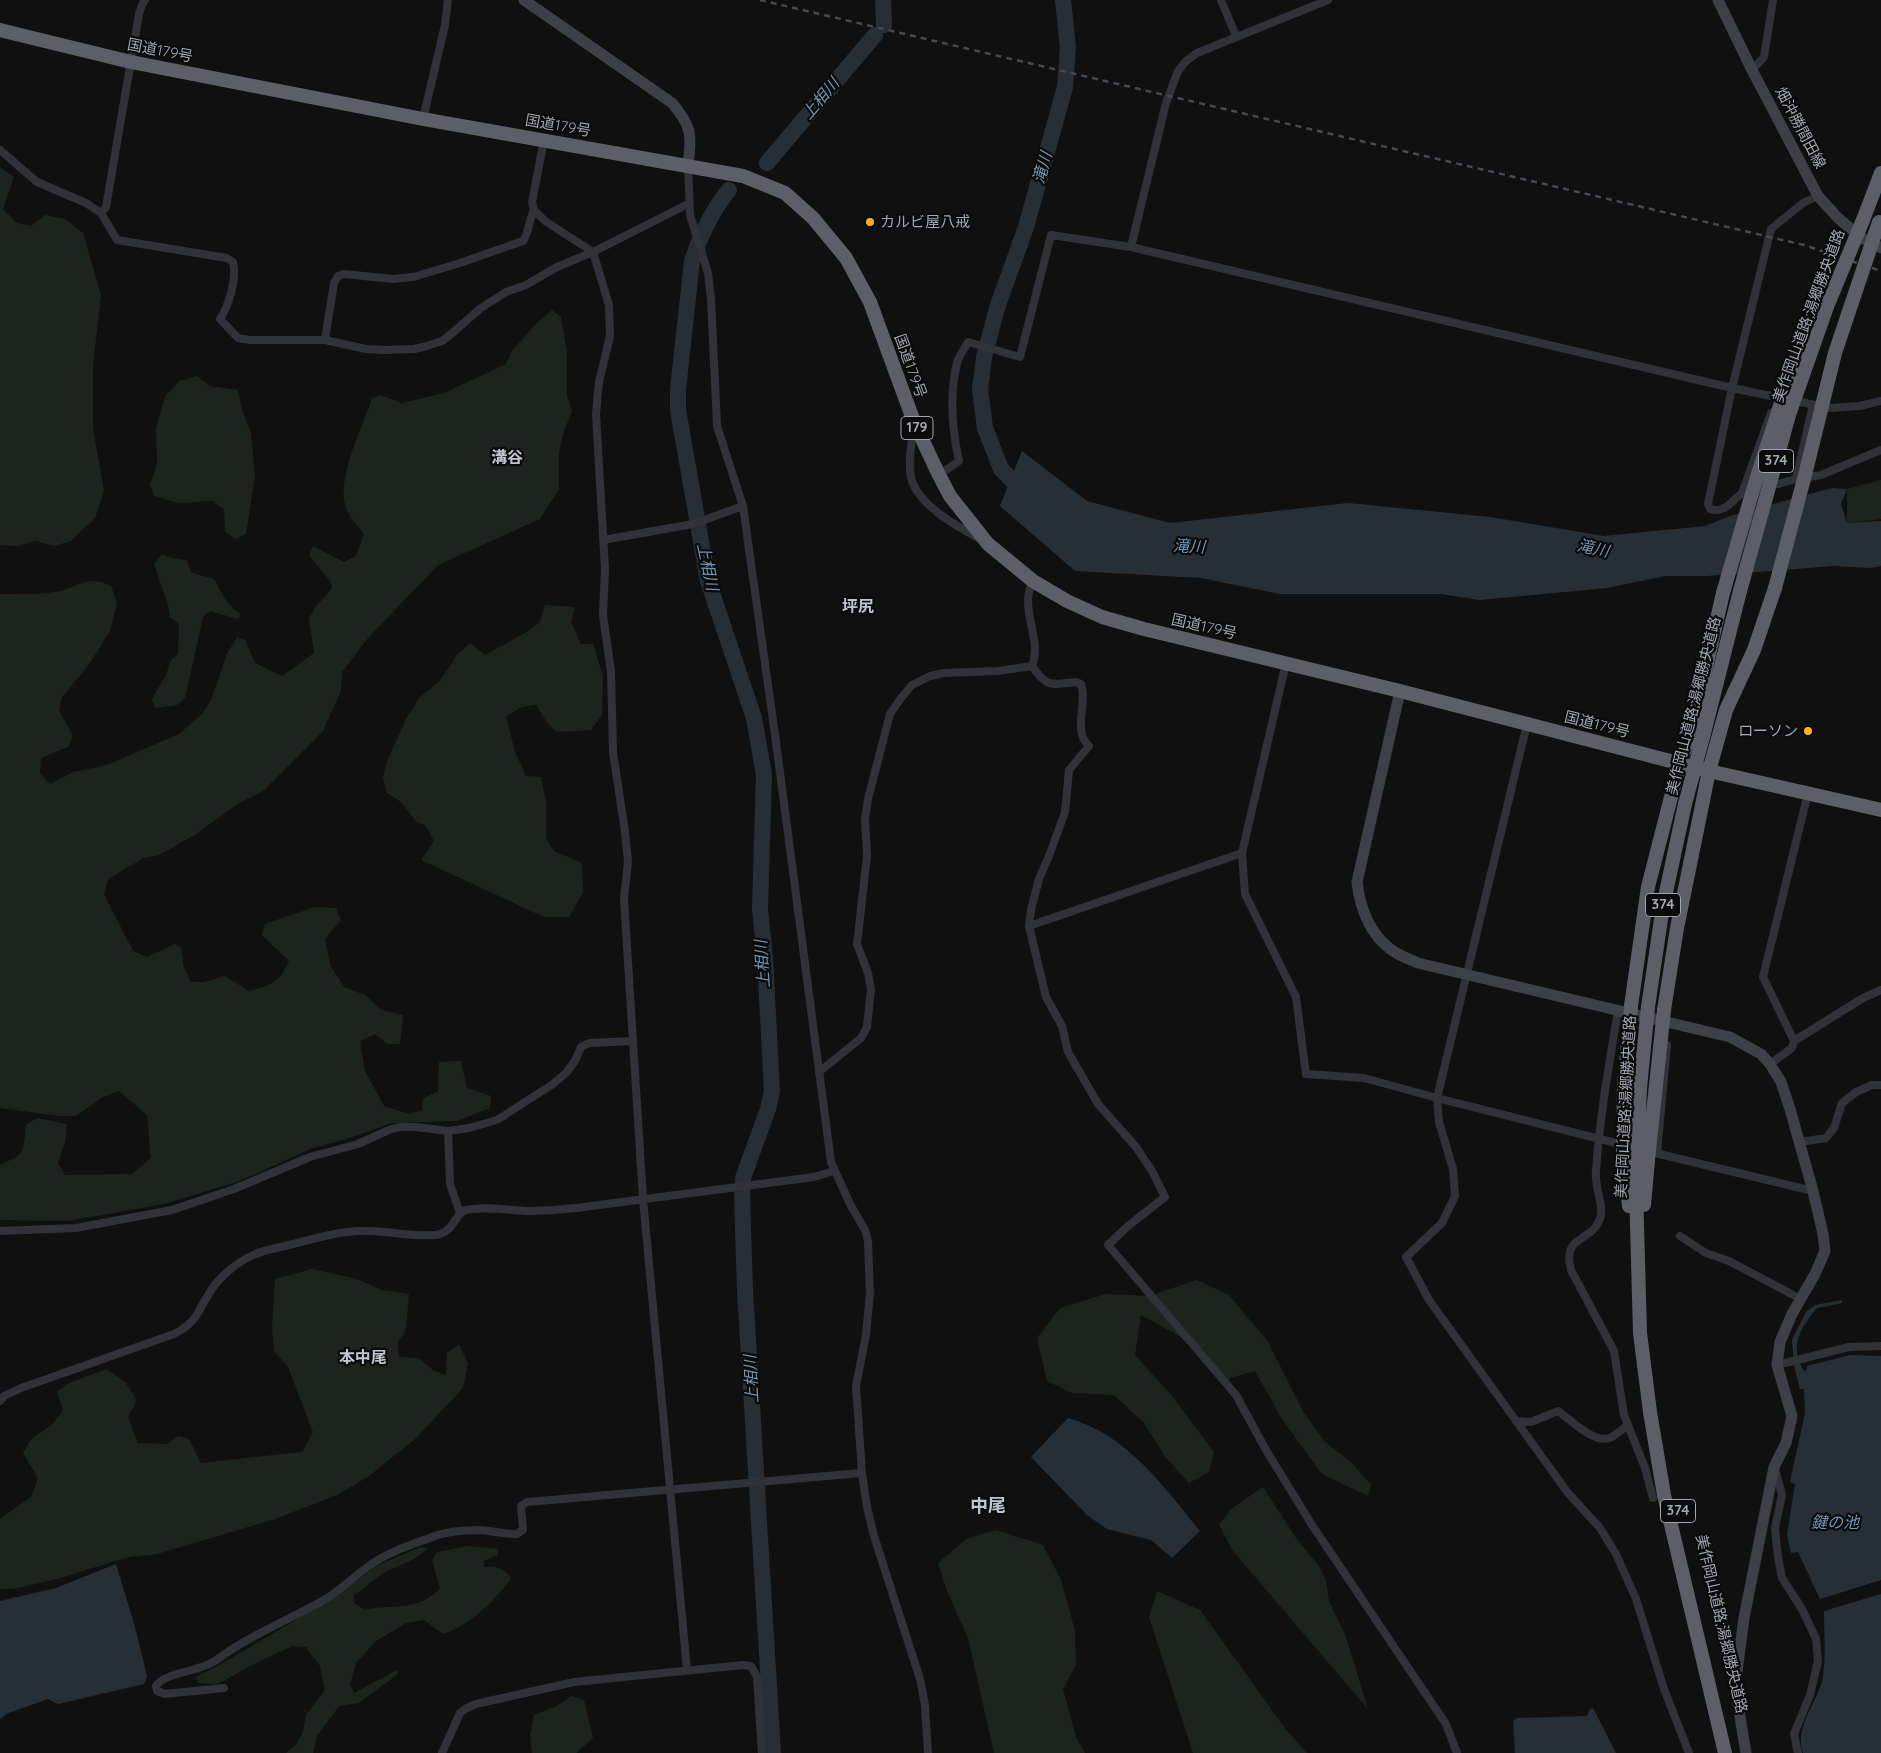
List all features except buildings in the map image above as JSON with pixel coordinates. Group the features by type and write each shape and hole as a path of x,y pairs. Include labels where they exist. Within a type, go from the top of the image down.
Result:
{"highway":[{"name":"国道179号","path":"0,30 130,62 423,119 743,176 785,193 813,218 846,258 870,302 914,422 950,496 988,544 1033,580 1067,602 1102,617 1144,629 1400,691 1709,771 1881,810"},
{"name":"美作岡山道路;湯郷勝央道路","path":"1725,1753 1657,1458 1640,1333 1636,1197 1647,1157 1640,1088 1648,1007 1663,906 1685,804 1740,591 1789,415 1818,332 1881,174"},
{"path":"1647,1157 1664,1010 1677,928 1709,771 1726,710 1754,650 1775,588 1835,353 1880,220"},
{"path":"1639,1261 1630,1217 1623,1155 1624,1008 1648,887 1680,762 1690,737 1723,593 1754,484 1798,360 1818,332"},
{"name":"美作岡山道路;湯郷勝央道路","path":"1639,1261 1659,1409 1674,1495 1735,1753"}],"street":[{"path":"101,213 106,207 139,14 145,0"},
{"path":"423,119 445,25 448,0"},
{"path":"524,0 672,103 684,118 690,135 688,204 708,273 711,298 717,426 743,506 830,1157 834,1170 865,1230 868,1240 870,1292 866,1335 856,1386 862,1473 867,1507 874,1536 920,1679 927,1723 928,1753"},
{"path":"1221,0 1236,36"},
{"path":"1132,247 1166,103 1178,71 1186,60 1197,53 1236,36 1328,0"},
{"name":"畑沖勝間田線","path":"1718,0 1752,70 1818,196 1838,218 1860,237 1881,248"},
{"path":"1752,70 1764,57 1773,0"},
{"path":"544,140 532,202 534,210 545,221 593,252 609,305 610,336 598,382 596,414 605,569 603,615 611,671 613,752 626,832 628,861 624,900 643,1199 687,1670"},
{"path":"0,150 38,182 86,203 101,213 117,240 227,258 233,262 233,278 225,311 220,319 238,338 250,340 325,340 366,350 404,349 426,346 442,341 480,308 495,299 688,204"},
{"path":"1818,196 1803,203 1772,229 1732,388 1708,504 1710,509 1722,510 1742,494 1796,479 1821,475 1881,450"},
{"path":"325,340 334,283 338,276 344,274 403,279 457,264 523,241 534,210"},
{"path":"939,475 958,461 953,434 953,393 957,362 968,342 1020,357 1051,234 1132,247 1732,388 1813,405 1829,408 1860,406 1881,401"},
{"path":"1742,494 1777,397"},
{"path":"1796,479 1813,405"},
{"path":"914,422 910,464 912,481 923,500 950,522 988,544"},
{"path":"603,540 703,522 743,506"},
{"path":"1032,666 1034,661 1034,640 1027,595 1033,580"},
{"path":"1286,663 1242,853 1245,894 1296,997 1306,1074 1364,1078 1598,1138 1647,1157 1813,1191"},
{"path":"819,1072 861,1038 867,1027 871,989 868,973 858,944 866,856 865,819 868,799 890,714 900,698 912,685 930,676 944,673 998,671 1032,666"},
{"path":"1032,666 1041,680 1046,683 1076,682 1081,684 1083,691 1082,738 1089,746 1069,770 1065,812 1049,856 1038,878 1031,910 1029,926 1046,997 1062,1026 1068,1052 1098,1104 1136,1147 1152,1171 1165,1197 1128,1226 1108,1245 1236,1395 1266,1450 1312,1525 1446,1724 1457,1753"},
{"path":"1400,691 1357,882 1359,900 1370,926 1390,948 1418,963 1467,976 1624,1008 1669,1023 1730,1037 1761,1054 1770,1064 1781,1082 1813,1191 1824,1234 1825,1251 1780,1342 1778,1365 1792,1416 1786,1443 1774,1467 1744,1618 1735,1687 1746,1753"},
{"path":"1527,724 1437,1098 1438,1122 1453,1169 1455,1196 1442,1223 1406,1258 1429,1300 1568,1493 1600,1528 1616,1554 1636,1599 1664,1689 1689,1753"},
{"path":"1770,1064 1792,1048 1794,1041 1764,976 1808,793"},
{"path":"1029,926 1242,853"},
{"path":"1794,1041 1863,998 1881,990"},
{"path":"1624,1008 1601,1108 1595,1177 1601,1214 1596,1228 1576,1242 1569,1250 1568,1259 1571,1270 1614,1351 1624,1415 1645,1468 1653,1498"},
{"path":"1647,1157 1669,1023"},
{"path":"0,1231 76,1228 172,1210 234,1189 310,1157 358,1144 395,1129 416,1126 448,1131 469,1128 497,1120 553,1084 566,1073 582,1047 589,1043 632,1041"},
{"path":"1800,1142 1826,1138 1834,1128 1842,1103 1856,1092 1872,1085 1881,1085"},
{"path":"448,1131 449,1175 460,1213"},
{"path":"0,1400 21,1388 174,1334 188,1327 200,1312 210,1292 223,1276 242,1261 254,1255 334,1234 349,1232 366,1231 437,1235 447,1231 454,1224 460,1213 465,1211 485,1209 544,1211 576,1208 814,1177 834,1170"},
{"path":"1680,1236 1706,1253 1729,1261 1801,1299"},
{"path":"1778,1365 1849,1347 1881,1346"},
{"path":"1516,1422 1531,1422 1558,1411 1590,1435 1601,1440 1611,1438 1628,1425"},
{"path":"1774,1467 1782,1495 1775,1528 1782,1578 1802,1609 1816,1639 1818,1661 1810,1696 1794,1734 1798,1753"},
{"path":"224,1688 165,1694 158,1691 156,1686 160,1681 212,1663 227,1651 294,1617 341,1590 370,1565 392,1553 453,1531 480,1530 518,1534 523,1530 521,1506 527,1502 862,1473"},
{"path":"442,1753 460,1713 476,1704 574,1682 743,1665 752,1666 757,1677 762,1753"}],"shaded area":[{"path":"0,167 14,177 3,209 17,223 31,226 45,215 65,219 83,233 101,295 93,365 93,429 104,491 95,518 71,541 54,546 35,541 19,546 0,545"},
{"path":"552,310 561,317 567,352 567,395 572,411 564,431 559,452 559,489 540,519 438,565 368,638 342,672 341,691 323,731 263,791 239,803 196,834 168,850 158,855 144,858 108,879 104,894 133,951 147,957 175,944 181,948 184,968 191,982 204,982 225,976 249,991 263,987 278,979 289,961 262,935 265,924 315,907 336,908 341,920 325,939 330,965 344,987 365,995 381,1010 403,1015 400,1044 387,1044 375,1034 360,1041 365,1071 384,1106 409,1114 422,1110 423,1099 438,1091 439,1062 461,1061 467,1088 491,1096 490,1108 457,1121 391,1123 350,1138 313,1148 237,1182 164,1204 68,1221 0,1220 0,1165 15,1158 22,1151 26,1125 37,1118 67,1124 65,1142 58,1163 65,1175 132,1174 151,1158 147,1115 119,1091 103,1097 76,1116 60,1116 0,1108 0,594 48,593 95,581 111,586 117,603 110,632 87,667 62,697 59,710 73,736 68,747 41,758 40,773 50,784 73,772 107,765 179,734 202,714 211,700 227,654 237,637 245,640 255,663 282,676 314,653 309,619 314,609 332,588 331,582 309,555 313,546 344,562 356,556 364,534 348,512 344,500 344,486 351,455 372,398 380,395 402,403 444,393 506,364 512,351 535,325"},
{"path":"197,376 209,386 238,390 242,410 251,433 255,475 246,534 236,539 225,532 224,509 213,501 179,503 154,496 150,485 157,464 156,428 165,397 179,381"},
{"path":"1881,480 1881,519 1847,523 1847,489"},
{"path":"162,554 186,560 192,573 214,579 228,602 241,614 238,619 210,611 203,617 185,698 177,705 155,708 152,699 166,675 171,660 178,654 179,624 170,617 168,605 154,564"},
{"path":"545,605 575,607 571,622 581,644 593,644 603,676 602,715 591,730 557,732 548,724 536,705 522,707 506,716 515,752 526,776 541,777 546,803 546,838 554,851 582,863 583,893 569,917 544,917 421,860 434,841 426,826 416,821 401,802 387,793 383,778 387,761 406,719 419,698 440,681 457,655 470,643 485,655 525,633 540,622"},
{"path":"312,1269 357,1279 382,1290 409,1294 406,1330 398,1342 399,1357 418,1358 434,1371 446,1375 447,1353 459,1344 468,1364 463,1388 415,1439 369,1476 337,1495 275,1519 157,1554 129,1557 53,1580 13,1589 0,1589 0,1519 31,1497 38,1478 23,1453 32,1438 52,1425 63,1410 57,1392 69,1383 107,1369 125,1382 137,1400 128,1417 138,1443 168,1444 178,1436 189,1439 201,1463 302,1452 313,1432 288,1367 274,1351 272,1327 275,1279"},
{"path":"1197,1280 1229,1295 1268,1342 1303,1411 1325,1442 1353,1464 1371,1485 1368,1496 1322,1474 1282,1419 1255,1371 1230,1378 1226,1384 1181,1337 1141,1315 1135,1355 1172,1396 1214,1452 1209,1472 1189,1483 1166,1458 1144,1423 1114,1395 1072,1393 1047,1381 1037,1338 1060,1308 1106,1294 1149,1296"},
{"path":"1263,1487 1296,1538 1318,1565 1326,1580 1329,1601 1346,1637 1368,1709 1233,1551 1219,1525 1231,1509"},
{"path":"996,1530 1043,1545 1061,1580 1075,1631 1076,1665 1063,1689 1076,1737 1085,1753 994,1753 968,1638 947,1591 938,1563 966,1539"},
{"path":"469,1546 498,1549 498,1555 484,1561 484,1567 502,1569 511,1578 505,1587 481,1611 453,1630 443,1634 424,1620 406,1623 376,1641 356,1663 350,1685 354,1693 397,1670 398,1674 359,1703 339,1706 317,1736 313,1753 286,1753 296,1745 303,1732 306,1715 325,1690 320,1666 306,1647 292,1646 218,1684 198,1683 196,1677 330,1600 378,1565 421,1547 428,1549 414,1559 383,1573 354,1596 354,1603 365,1610 404,1606 431,1597 440,1589 432,1560 437,1552"},
{"path":"1157,1591 1200,1610 1287,1731 1307,1753 1193,1753 1149,1617"},
{"path":"571,1696 584,1700 593,1738 576,1753 532,1753 530,1736 534,1715 557,1706"}],"water":[{"path":"1022,451 1087,501 1170,523 1348,503 1490,517 1604,536 1705,526 1730,516 1832,488 1847,489 1841,504 1847,523 1881,521 1881,566 1871,568 1833,566 1707,576 1665,576 1607,588 1479,600 1441,594 1280,594 1201,578 1075,571 1000,506"},
{"name":"鍵の池","path":"1842,1300 1842,1303 1817,1308 1801,1330 1797,1353 1804,1371 1807,1370 1807,1366 1851,1355 1881,1356 1881,1580 1820,1599 1798,1552 1791,1553 1787,1535 1795,1484 1790,1482 1805,1413 1804,1389 1800,1389 1794,1366 1792,1340 1806,1312 1815,1305"},
{"path":"1068,1418 1108,1436 1126,1449 1158,1480 1200,1531 1172,1558 1151,1540 1107,1529 1087,1515 1031,1457"},
{"path":"116,1564 135,1627 147,1676 144,1684 58,1704 48,1699 8,1713 0,1719 0,1601 56,1588"},
{"path":"1881,1594 1881,1753 1803,1753 1801,1743 1804,1724 1823,1677 1825,1652 1824,1611"},
{"path":"1593,1708 1616,1753 1515,1753 1513,1721 1517,1718 1587,1716 1590,1709"}],"waterway":[{"name":"上相川","path":"883,0 884,25"},
{"name":"滝川","path":"1026,494 1001,469 985,428 980,389 984,357 997,308 1026,227 1065,87 1068,47 1063,0"},
{"name":"上相川","path":"767,163 875,35"},
{"name":"上相川","path":"729,190 708,224 692,261 678,389 678,410 708,581 754,718 764,775 760,909 765,959 772,1091 768,1109 743,1178 742,1197 745,1290 773,1753"}],"railway":[{"path":"760,0 1804,245 1881,271"}],"place":[{"name":"カルビ屋八戒","path":"870,222"},
{"name":"ローソン","path":"1808,731"}],"district":[{"name":"溝谷","path":"507,458"},
{"name":"坪尻","path":"858,607"},
{"name":"本中尾","path":"363,1358"},
{"name":"中尾","path":"988,1507"}]}
